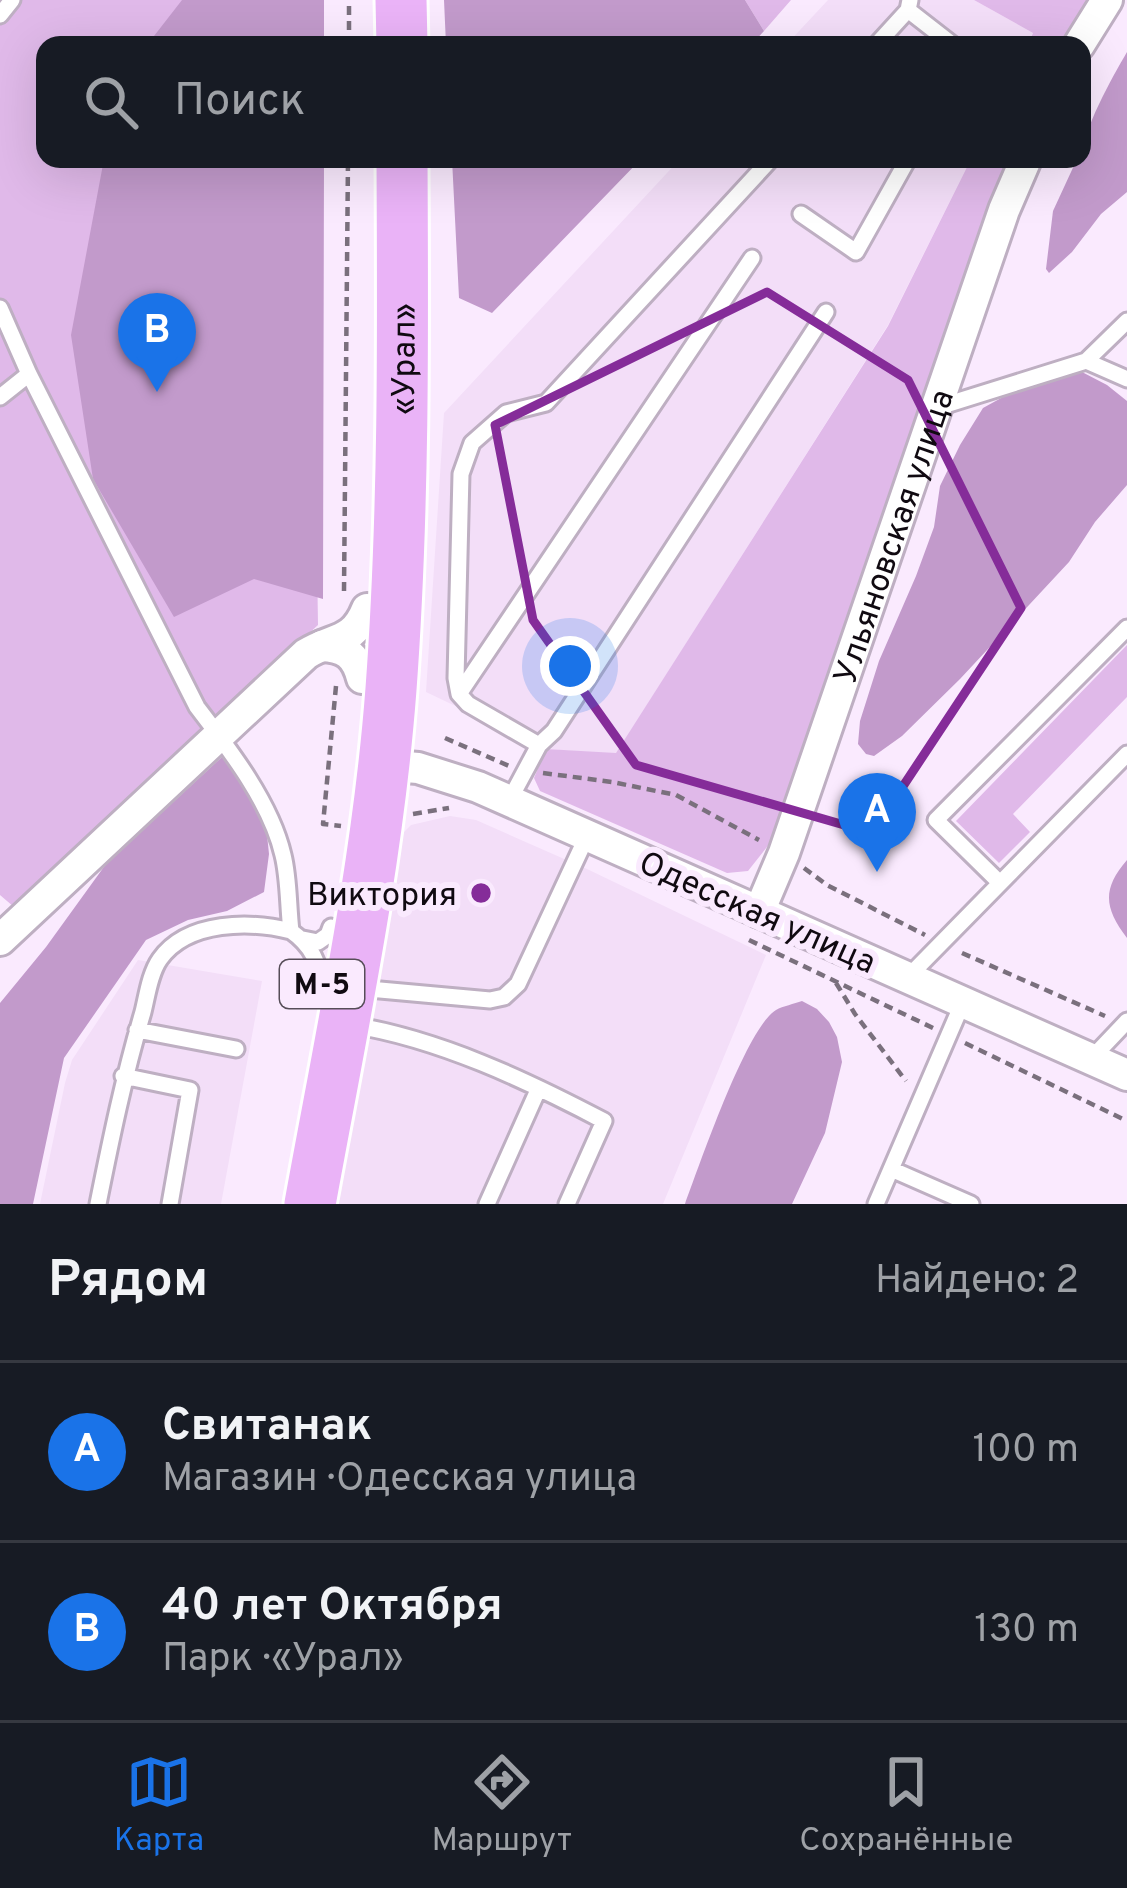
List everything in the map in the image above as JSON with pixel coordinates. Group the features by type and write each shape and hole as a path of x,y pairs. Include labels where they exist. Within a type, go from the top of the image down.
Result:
{"highway":[{"path":"374,0 374,36"},
{"path":"401,0 402,36"},
{"name":"«Урал»","path":"374,168 384,557"},
{"name":"«Урал»","path":"384,557 403,324 402,168"},
{"name":"М-5","path":"282,1204 338,999 308,932 369,763 346,644 384,557"},
{"name":"М-5","path":"310,1204 369,763 384,557"}],"street":[{"path":"1085,36 1107,0"},
{"name":"Ульяновская улица","path":"759,912 784,853 1022,168"},
{"path":"0,940 306,654 346,644"},
{"name":"Одесская улица","path":"369,763 436,773 509,801 1127,1075"}],"lane":[{"path":"0,15 12,0"},
{"path":"883,36 909,5 943,36"},
{"path":"539,745 459,694 460,474 472,443 506,413 546,403 763,168"},
{"path":"801,214 856,252 903,168"},
{"path":"459,694 752,259"},
{"path":"0,308 197,707 274,822 308,932 250,923 225,926 208,929 161,957 123,1076 98,1204"},
{"path":"509,801 539,745 554,731 826,312"},
{"path":"938,407 1086,361 1127,321"},
{"path":"1086,361 1127,380"},
{"path":"0,397 29,374"},
{"path":"1000,883 936,820 1127,628"},
{"path":"907,978 1127,754"},
{"path":"338,999 504,997 518,984 587,836"},
{"path":"338,999 400,1034 467,1058 604,1121 567,1204"},
{"path":"876,1204 963,1003"},
{"path":"1091,1059 1127,1021"},
{"path":"137,1030 236,1049"},
{"path":"123,1076 190,1090 170,1204"},
{"path":"487,1204 538,1090"},
{"path":"892,1169 971,1204"}],"path":[{"path":"350,0 350,36"},
{"path":"347,827 322,824 346,644 348,168"},
{"path":"445,738 523,770 676,795 784,853"},
{"path":"835,981 921,1099"}],"highlighted area":[{"path":"767,292 908,380 1021,608 872,833 636,765 533,620 495,425"}],"shaded area":[{"path":"0,0 309,0 310,36 36,36 36,168 311,168 318,625 14,907 0,895"},
{"path":"182,0 324,0 324,36 154,36"},
{"path":"444,0 745,0 764,31 759,36 446,36"},
{"path":"745,0 791,0 764,31"},
{"path":"828,0 974,0 1033,33 1032,36 794,36"},
{"path":"974,0 1098,0 1073,36 1033,33"},
{"path":"1127,52 1127,192 1049,273 1053,211 1073,168 1091,168 1091,122"},
{"path":"102,168 324,168 323,599 254,579 174,617 93,479 71,335"},
{"path":"452,168 632,168 492,313 459,298"},
{"path":"672,168 966,168 888,325 616,754 546,749 426,692 444,413"},
{"path":"967,168 1012,168 958,295 770,843 748,871 727,873 540,791 534,778 546,749 616,753 888,326"},
{"path":"1082,372 1127,401 1127,485 1069,562 960,679 902,736 874,756 866,754 858,744 860,721 879,661 934,527 940,486 960,445 983,408 1021,387"},
{"path":"1127,645 1127,697 1013,814 1030,832 999,863 956,821"},
{"path":"223,756 266,825 269,854 264,892 227,911 188,920 146,940 64,1058 33,1204 0,1204 0,1003 106,864"},
{"path":"450,816 476,820 766,955 663,1204 335,1204 403,833 411,825"},
{"path":"1127,860 1127,938 1109,899 1113,880"},
{"path":"138,960 262,981 221,1204 40,1204 72,1060"},
{"path":"802,1001 829,1022 842,1062 825,1133 792,1204 685,1204 751,1043 776,1010"}],"place":[{"name":"40 лет Октября","path":"157,392"},
{"name":"Свитанак","path":"877,872"},
{"name":"Виктория","path":"481,893"}]}
